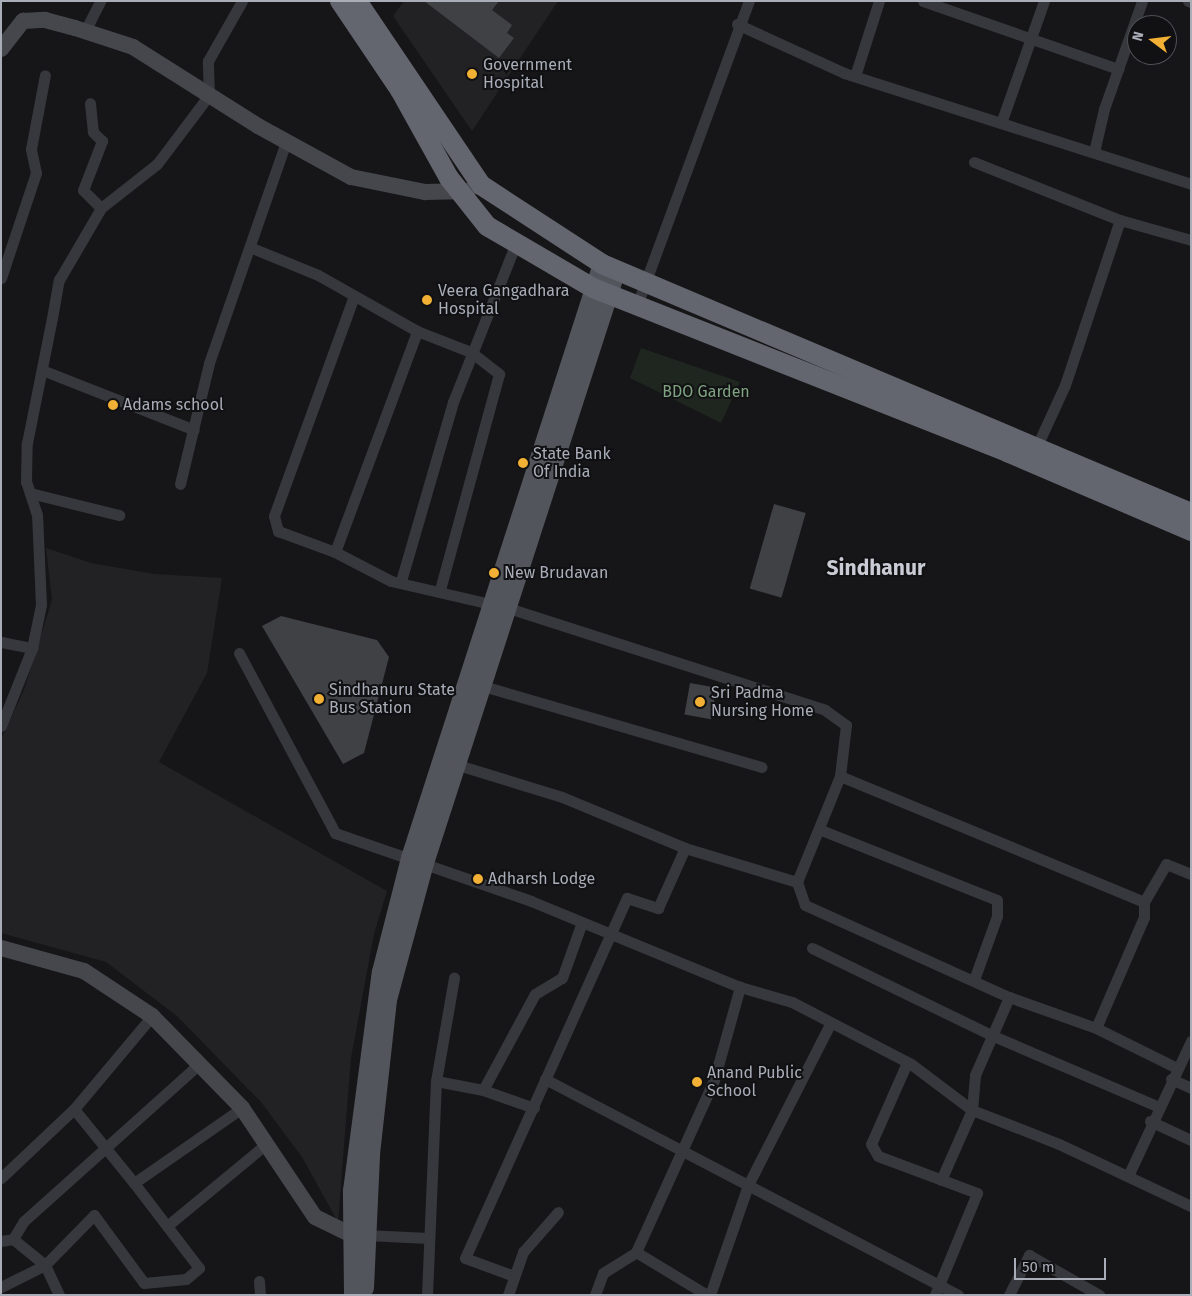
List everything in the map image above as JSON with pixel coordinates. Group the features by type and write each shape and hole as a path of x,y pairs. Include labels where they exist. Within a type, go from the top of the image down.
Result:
{"highway":[{"path":"340,1 461,194 487,226 602,291 1191,531"},
{"path":"357,1 481,185 610,267 1191,513"}],"main road":[{"path":"353,1295 371,1030 418,861 610,267"},
{"path":"418,861 458,765 482,686 500,606"},
{"path":"358,1235 365,1295"}],"street":[{"path":"85,31 100,1"},
{"path":"1,726 32,648 41,605 37,515 30,493 27,443 59,280 101,208 157,164 209,95 208,60 242,1"},
{"path":"637,305 737,24 749,1"},
{"path":"854,76 879,1"},
{"path":"923,1 1032,37 1118,69"},
{"path":"1001,123 1044,1"},
{"path":"1094,152 1118,69 1142,1"},
{"path":"1,49 23,21 45,20 85,31 133,47 286,142 351,177 425,192 461,194 481,185"},
{"path":"737,24 854,76 1190,182"},
{"path":"1,278 36,173 31,150 45,75"},
{"path":"90,103 93,132 102,142 83,190 101,208"},
{"path":"180,484 210,363 252,248 286,142"},
{"path":"974,162 1120,220 1191,240"},
{"path":"1036,448 1065,385 1120,220"},
{"path":"401,581 471,352 516,243"},
{"path":"252,248 318,275 417,331 471,352 499,374 440,590"},
{"path":"354,296 274,516 278,531 335,552 392,582 401,581 500,606 825,710 846,725 840,776 821,830 797,882 805,905 1009,997 1096,1028 1177,1068"},
{"path":"335,552 417,331"},
{"path":"42,370 194,430"},
{"path":"30,493 119,515"},
{"path":"1,642 32,648"},
{"path":"239,653 335,832 614,934 740,986 792,1002 906,1065 911,1064 972,1110 1128,1176 1191,1206"},
{"path":"482,686 761,768"},
{"path":"458,765 562,797 685,848 797,882"},
{"path":"840,776 1144,902"},
{"path":"821,830 997,900 997,916 974,980"},
{"path":"514,1276 465,1258 534,1108 545,1078 614,934 627,898 658,908 685,848"},
{"path":"1096,1028 1144,917 1144,902 1166,864 1191,874"},
{"path":"483,1090 535,994 562,978 582,922"},
{"path":"1,948 84,971 152,1016 242,1108 315,1217 358,1235 428,1238"},
{"path":"812,948 991,1035 1157,1106"},
{"path":"427,1295 436,1081 454,978"},
{"path":"595,1295 603,1273 636,1252 714,1080 740,986"},
{"path":"941,1180 972,1110 975,1075 1009,997"},
{"path":"1,1178 74,1109 152,1016"},
{"path":"636,1252 708,1295 748,1185 830,1024"},
{"path":"1128,1176 1157,1106 1191,1041"},
{"path":"59,1295 45,1265 7,1240 24,1221 107,1150 199,1064"},
{"path":"906,1065 871,1144 878,1156 977,1193 937,1290"},
{"path":"545,1078 748,1185 937,1290 958,1295"},
{"path":"1171,1079 1191,1088"},
{"path":"436,1081 483,1090 534,1108"},
{"path":"134,1183 242,1108"},
{"path":"1,1288 45,1265 94,1216 144,1283 186,1279 199,1268 74,1109"},
{"path":"1150,1121 1191,1140"},
{"path":"167,1226 266,1144"},
{"path":"508,1295 523,1252 558,1212"},
{"path":"1009,1295 1029,1255 1099,1295"},
{"path":"259,1281 260,1295"}],"shaded area":[{"name":"Government Hospital","path":"404,1 558,1 472,131 393,16"},
{"path":"46,548 91,563 154,574 222,578 207,673 159,762 387,891 374,934 351,1058 338,1222 302,1157 261,1102 177,1016 106,962 1,933 1,739 24,690 52,600"}],"green space":[{"name":"BDO Garden","path":"641,348 740,382 721,423 630,378"}],"building":[{"path":"424,1 499,1 492,10 512,25 507,33 514,38 499,58"},
{"path":"774,504 806,513 781,598 750,589"},
{"path":"281,616 377,640 389,657 364,753 343,764 262,626"},
{"path":"690,683 717,688 711,719 684,715"}],"place":[{"name":"Government Hospital","path":"472,74"},
{"name":"Veera Gangadhara Hospital","path":"427,300"},
{"name":"Adams school","path":"113,405"},
{"name":"State Bank Of India","path":"523,463"},
{"name":"New Brudavan","path":"494,573"},
{"name":"Sindhanuru State Bus Station","path":"319,699"},
{"name":"Sri Padma Nursing Home","path":"700,702"},
{"name":"Adharsh Lodge","path":"478,879"},
{"name":"Anand Public School","path":"697,1082"}],"district":[{"name":"Sindhanur","path":"876,568"}]}
